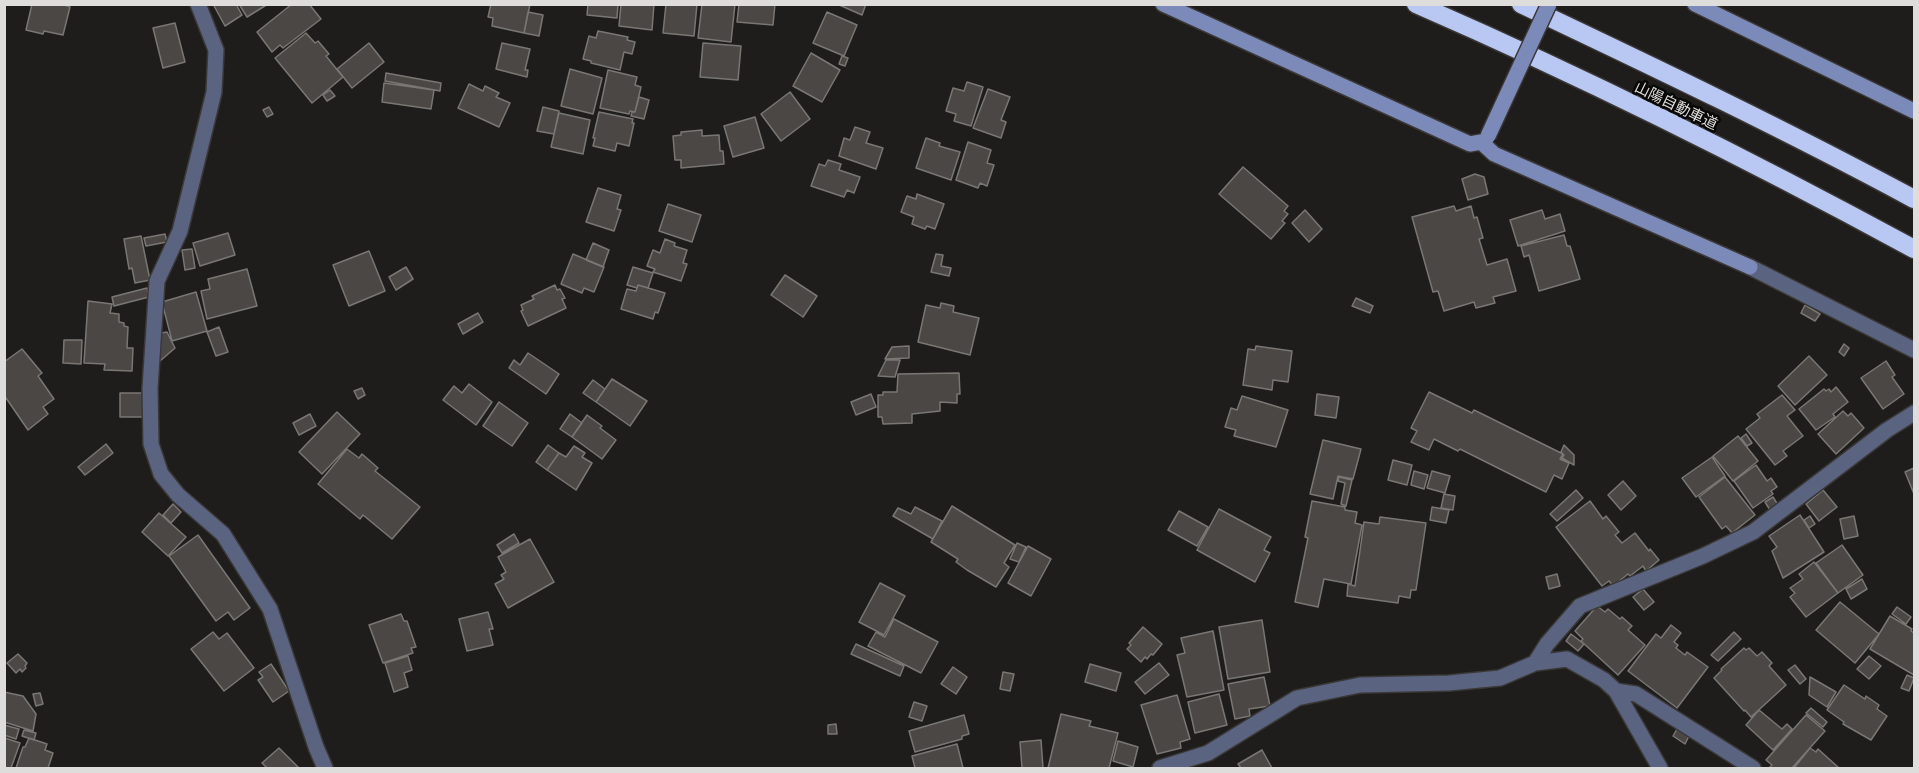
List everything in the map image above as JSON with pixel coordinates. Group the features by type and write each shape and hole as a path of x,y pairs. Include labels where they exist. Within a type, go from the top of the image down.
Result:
{"highway":[{"name":"山陽自動車道","path":"1416,4 1648,112 1819,198 1914,249"},
{"name":"山陽自動車道","path":"1521,4 1667,73 1838,158 1914,199"}],"street":[{"path":"198,4 216,50 214,93 180,231 157,281 150,387 151,444 161,474 178,495 223,534 270,609 325,768"},
{"path":"1163,4 1470,144 1484,139 1549,4"},
{"path":"1695,4 1914,111"},
{"path":"1484,139 1494,154 1750,267 1914,351"},
{"path":"1535,663 1547,644 1580,606 1703,556 1754,532 1887,430 1914,413"},
{"path":"1160,768 1208,753 1298,698 1360,685 1449,683 1500,678 1535,663 1567,659 1604,680 1616,692 1660,768"},
{"path":"1616,692 1636,694 1753,768"}],"building":[{"path":"32,4 62,4 70,7 63,35 26,30"},
{"path":"213,4 236,4 242,15 225,26"},
{"path":"239,4 268,4 247,17"},
{"path":"292,4 309,4 321,19 283,48 280,45 272,52 257,32"},
{"path":"491,4 530,4 524,33 492,26 493,18 488,17"},
{"path":"588,4 618,4 617,18 587,15"},
{"path":"621,4 654,4 652,30 619,26"},
{"path":"666,4 697,4 694,36 663,33"},
{"path":"702,4 735,4 731,42 698,38"},
{"path":"739,4 775,4 773,25 737,22"},
{"path":"837,4 866,4 862,15"},
{"path":"528,12 543,15 539,36 524,33"},
{"path":"827,12 857,25 844,56 813,43"},
{"path":"175,23 185,62 163,68 153,28"},
{"path":"598,31 628,37 627,40 635,42 632,54 624,52 620,70 583,59 589,36 596,38"},
{"path":"306,33 315,43 318,41 329,54 326,56 343,77 312,103 275,58"},
{"path":"369,43 384,62 352,88 337,69"},
{"path":"502,43 530,49 525,70 528,70 527,77 496,69"},
{"path":"703,43 741,46 738,80 700,77"},
{"path":"811,53 840,70 822,102 793,86"},
{"path":"842,56 848,58 845,66 839,64"},
{"path":"570,69 602,78 593,114 561,106"},
{"path":"608,70 637,77 635,85 641,87 635,112 630,111 629,114 600,108"},
{"path":"386,73 441,83 440,91 385,81"},
{"path":"967,82 983,87 971,126 954,121 956,114 946,111 953,88 964,91"},
{"path":"384,83 434,90 431,109 382,102"},
{"path":"469,84 483,91 485,86 499,93 496,97 510,103 499,127 458,108"},
{"path":"988,89 1010,97 1001,120 1006,122 1001,138 973,128"},
{"path":"330,90 335,96 327,101 323,95"},
{"path":"790,92 810,119 781,141 761,114"},
{"path":"639,97 649,100 644,119 631,116 632,112 635,112"},
{"path":"269,107 273,114 267,117 263,110"},
{"path":"543,107 559,111 554,134 537,131"},
{"path":"599,112 633,119 629,146 617,143 615,151 593,146"},
{"path":"559,113 590,120 583,154 551,147"},
{"path":"755,117 764,148 733,157 724,126"},
{"path":"855,127 870,132 866,143 883,148 876,169 839,156 844,138 850,140"},
{"path":"702,130 702,136 719,135 724,164 681,168 681,160 675,160 673,136 681,135 681,132"},
{"path":"926,138 940,143 939,146 960,152 951,180 916,168"},
{"path":"968,142 991,150 987,163 994,165 987,186 980,183 978,188 956,180"},
{"path":"828,160 841,164 839,170 860,177 854,193 847,190 844,197 811,186 819,164 825,166"},
{"path":"1243,167 1288,206 1284,211 1288,214 1282,221 1285,223 1271,239 1219,194"},
{"path":"1475,174 1484,177 1488,194 1468,200 1462,179"},
{"path":"598,188 621,195 617,209 621,210 614,231 586,222"},
{"path":"917,194 944,204 935,229 927,226 925,229 912,224 914,217 901,212 907,196 916,199"},
{"path":"668,204 701,215 692,242 659,231"},
{"path":"1454,206 1456,211 1471,206 1483,238 1479,239 1487,265 1507,259 1516,291 1493,297 1495,303 1476,308 1474,302 1444,311 1438,291 1433,292 1412,217"},
{"path":"1305,210 1322,229 1309,242 1292,223"},
{"path":"1542,210 1545,219 1560,214 1565,231 1518,246 1510,220"},
{"path":"228,233 235,255 200,266 193,243"},
{"path":"165,234 167,242 146,246 144,238"},
{"path":"1564,235 1567,246 1570,246 1580,279 1539,291 1529,255 1524,257 1521,246"},
{"path":"141,236 150,280 135,283 132,268 129,269 124,239"},
{"path":"665,239 675,243 674,246 687,250 683,263 687,264 681,281 653,272 655,269 647,266 653,250 660,253"},
{"path":"593,243 609,250 603,267 586,260"},
{"path":"192,249 195,268 185,270 182,250"},
{"path":"369,251 385,291 349,306 333,265"},
{"path":"573,254 604,267 594,292 584,288 582,293 561,284"},
{"path":"936,254 943,255 941,266 951,268 949,276 931,272"},
{"path":"406,267 413,279 396,290 389,277"},
{"path":"633,267 653,273 648,288 627,285"},
{"path":"247,269 257,306 207,319 201,291 210,289 208,279"},
{"path":"785,275 817,296 803,317 771,295"},
{"path":"555,285 565,298 562,299 566,308 528,326 521,311 523,310 521,305 534,299 532,296"},
{"path":"638,285 665,293 658,313 655,312 653,319 621,309 627,289 636,291"},
{"path":"147,288 149,297 114,306 112,297"},
{"path":"196,292 207,331 172,341 162,302"},
{"path":"1356,298 1373,306 1370,313 1352,306"},
{"path":"88,301 112,304 110,313 119,314 119,322 128,327 127,348 133,348 132,371 104,370 105,364 84,363"},
{"path":"941,303 954,306 953,312 979,318 970,355 918,342 926,305 940,308"},
{"path":"1805,305 1820,314 1815,321 1801,313"},
{"path":"478,313 483,322 463,334 458,324"},
{"path":"219,327 228,352 216,356 207,332"},
{"path":"167,332 175,348 160,361 161,333"},
{"path":"64,340 82,340 81,364 63,363"},
{"path":"1844,344 1849,348 1844,356 1839,352"},
{"path":"909,346 909,358 885,359 892,347"},
{"path":"1256,346 1292,351 1288,382 1273,380 1272,390 1243,385 1248,349 1255,350"},
{"path":"22,349 42,373 38,376 54,399 43,407 48,414 28,430 4,395 4,362"},
{"path":"528,353 559,374 546,394 509,368 514,360 520,365"},
{"path":"1809,356 1827,375 1795,405 1778,386"},
{"path":"886,360 900,360 895,377 878,376"},
{"path":"1886,361 1895,375 1892,377 1904,394 1883,409 1861,378"},
{"path":"959,373 960,394 957,394 957,403 940,402 940,411 912,414 912,423 883,424 882,417 878,417 878,395 883,395 883,392 897,392 898,374"},
{"path":"612,379 647,401 630,426 596,402"},
{"path":"593,380 605,389 596,402 583,393"},
{"path":"469,384 492,402 476,425 443,400 454,386 462,393"},
{"path":"1836,387 1848,402 1833,414 1835,417 1816,430 1799,409 1824,389 1826,391 1829,389 1831,392"},
{"path":"362,388 365,395 358,399 354,391"},
{"path":"1429,392 1472,413 1474,410 1563,454 1560,459 1569,463 1562,479 1554,475 1546,492 1460,449 1458,451 1434,439 1429,450 1411,442 1417,431 1411,428"},
{"path":"120,393 144,393 144,417 120,417"},
{"path":"871,394 876,407 856,415 851,402"},
{"path":"1317,394 1339,397 1336,418 1315,415"},
{"path":"1782,395 1795,410 1787,416 1803,436 1783,451 1787,456 1775,465 1746,429 1760,418 1757,414"},
{"path":"1242,396 1288,410 1276,447 1234,436 1236,430 1225,427 1231,408 1237,410"},
{"path":"499,402 528,423 512,446 483,426"},
{"path":"1843,411 1848,416 1851,413 1864,428 1836,454 1818,434"},
{"path":"337,412 360,434 322,474 299,452"},
{"path":"310,414 316,426 299,435 293,423"},
{"path":"570,414 582,423 572,437 560,429"},
{"path":"587,415 616,440 602,459 572,437"},
{"path":"1746,434 1752,443 1747,446 1741,438"},
{"path":"1738,436 1758,461 1733,481 1713,456"},
{"path":"1323,440 1361,449 1353,479 1338,476 1333,499 1310,494"},
{"path":"106,444 113,453 85,475 78,467"},
{"path":"548,445 559,453 547,470 536,462"},
{"path":"1564,445 1574,455 1574,465 1562,458 1564,455 1561,452"},
{"path":"574,446 585,453 582,457 592,463 576,490 547,470 559,453 566,457"},
{"path":"347,449 359,458 362,454 378,468 375,471 420,507 392,539 363,515 360,519 318,484"},
{"path":"1712,457 1725,476 1696,497 1682,478"},
{"path":"1393,460 1412,465 1407,485 1388,480"},
{"path":"1756,465 1767,481 1771,478 1777,487 1771,491 1773,494 1753,508 1734,481"},
{"path":"1914,468 1914,494 1905,472"},
{"path":"1414,471 1428,475 1424,489 1411,485"},
{"path":"1432,471 1450,476 1445,493 1427,488"},
{"path":"1339,477 1352,480 1346,506 1341,504 1345,483 1338,481"},
{"path":"1725,477 1755,515 1732,533 1726,526 1722,529 1699,497"},
{"path":"1623,481 1636,496 1621,510 1608,495"},
{"path":"1576,490 1583,498 1557,521 1550,514"},
{"path":"1823,490 1837,507 1819,521 1806,504"},
{"path":"1444,494 1455,496 1453,510 1441,508"},
{"path":"1773,497 1778,505 1770,510 1765,502"},
{"path":"1312,501 1345,507 1345,510 1357,512 1355,523 1362,525 1351,584 1324,579 1318,607 1295,602 1308,538 1305,537"},
{"path":"1590,501 1603,519 1606,516 1619,532 1615,535 1622,543 1635,533 1659,560 1646,571 1643,566 1613,586 1609,581 1602,586 1556,527"},
{"path":"173,504 181,512 171,523 163,515"},
{"path":"952,506 1015,545 1004,563 1009,567 996,587 967,570 956,562 958,559 931,542"},
{"path":"915,507 942,521 933,539 893,516 898,508 911,514"},
{"path":"1432,507 1449,510 1446,523 1430,520"},
{"path":"1219,509 1271,537 1264,550 1270,553 1255,582 1197,550"},
{"path":"1179,511 1208,527 1197,546 1168,530"},
{"path":"159,513 186,537 168,556 142,532"},
{"path":"1800,515 1824,552 1783,578 1772,551 1777,547 1769,536"},
{"path":"1810,516 1815,524 1809,528 1804,520"},
{"path":"1854,516 1858,536 1844,539 1840,519"},
{"path":"1380,517 1426,523 1416,590 1411,590 1410,598 1399,596 1398,603 1347,596 1348,584 1355,586 1364,522 1379,524"},
{"path":"514,534 519,543 502,553 497,545"},
{"path":"198,535 250,608 234,620 228,612 216,621 169,556"},
{"path":"530,539 554,582 508,608 495,584 504,579 501,575 506,572 498,557"},
{"path":"1017,543 1026,547 1019,562 1010,559"},
{"path":"1842,545 1863,575 1838,593 1816,563"},
{"path":"1028,546 1051,559 1031,596 1008,583"},
{"path":"1814,562 1838,593 1806,617 1790,597 1795,593 1790,588 1803,579 1799,574"},
{"path":"1557,574 1560,586 1549,589 1546,577"},
{"path":"1862,579 1867,589 1851,599 1846,589"},
{"path":"880,583 905,596 884,635 859,622"},
{"path":"1643,589 1654,602 1644,610 1633,597"},
{"path":"1840,602 1879,634 1855,663 1816,630"},
{"path":"1597,606 1605,612 1608,609 1620,619 1622,617 1632,626 1628,630 1645,645 1618,675 1581,641 1583,639 1575,631"},
{"path":"1897,607 1911,617 1906,624 1892,614"},
{"path":"488,612 493,629 489,629 493,645 467,651 459,619"},
{"path":"401,614 404,621 407,621 416,647 411,648 413,653 383,663 369,625"},
{"path":"1890,616 1912,629 1914,633 1914,675 1870,649"},
{"path":"894,619 938,642 921,673 868,646 876,632 885,637"},
{"path":"1262,620 1270,672 1228,679 1219,627"},
{"path":"1671,625 1681,633 1674,642 1678,645 1676,648 1685,655 1687,652 1708,667 1677,708 1628,671 1656,634 1661,638"},
{"path":"1143,627 1162,644 1153,655 1151,654 1147,659 1145,657 1141,662 1127,649 1131,645 1129,643"},
{"path":"1213,631 1224,690 1187,697 1177,655 1185,653 1181,638"},
{"path":"213,632 219,639 227,633 254,668 224,691 191,649"},
{"path":"1734,632 1741,639 1718,661 1711,655"},
{"path":"1571,634 1584,644 1578,651 1566,641"},
{"path":"856,644 904,666 900,676 851,654"},
{"path":"1744,648 1746,650 1749,648 1757,656 1762,652 1772,663 1769,666 1786,685 1751,717 1714,678"},
{"path":"18,654 27,663 22,672 20,669 16,673 7,663"},
{"path":"408,656 412,670 404,673 408,687 394,692 385,663"},
{"path":"1869,656 1881,666 1869,679 1857,669"},
{"path":"1159,663 1169,675 1145,694 1135,682"},
{"path":"271,664 289,691 273,702 258,680 263,677 259,672"},
{"path":"1090,664 1121,673 1116,691 1085,682"},
{"path":"1795,665 1806,679 1800,684 1788,670"},
{"path":"953,667 967,677 956,694 941,684"},
{"path":"1003,672 1014,674 1010,691 1000,689"},
{"path":"1907,675 1914,678 1909,691 1901,688"},
{"path":"1264,677 1270,706 1249,709 1250,716 1235,719 1228,684"},
{"path":"1810,677 1836,692 1827,707 1809,695"},
{"path":"1844,685 1879,705 1877,709 1887,716 1871,740 1843,724 1844,722 1827,710"},
{"path":"4,692 23,696 36,714 33,731 4,722"},
{"path":"40,693 43,704 36,706 33,694"},
{"path":"1219,694 1227,725 1195,733 1188,702"},
{"path":"1177,695 1190,739 1180,742 1181,748 1157,754 1141,705"},
{"path":"914,702 927,706 922,721 909,717"},
{"path":"1811,708 1827,722 1823,727 1806,713"},
{"path":"1759,710 1782,729 1787,724 1792,729 1773,750 1746,725"},
{"path":"1061,714 1091,721 1089,726 1118,733 1109,768 1048,768"},
{"path":"964,715 969,734 962,736 962,739 915,752 909,731"},
{"path":"1806,715 1825,731 1792,768 1769,768 1772,765 1766,760"},
{"path":"836,724 837,734 828,734 828,725"},
{"path":"4,725 19,729 16,739 4,735"},
{"path":"1677,729 1689,736 1685,744 1673,736"},
{"path":"24,730 36,733 34,740 22,736"},
{"path":"5,738 20,743 11,768 4,768"},
{"path":"29,738 47,744 45,750 53,753 48,768 16,768 23,747"},
{"path":"1041,740 1043,768 1022,768 1020,742"},
{"path":"1118,741 1138,747 1133,767 1113,761"},
{"path":"957,744 963,768 915,768 912,756"},
{"path":"279,748 299,768 267,768 262,763"},
{"path":"1810,748 1816,752 1818,749 1839,768 1794,768"},
{"path":"1262,750 1272,768 1241,768 1238,764"}]}
